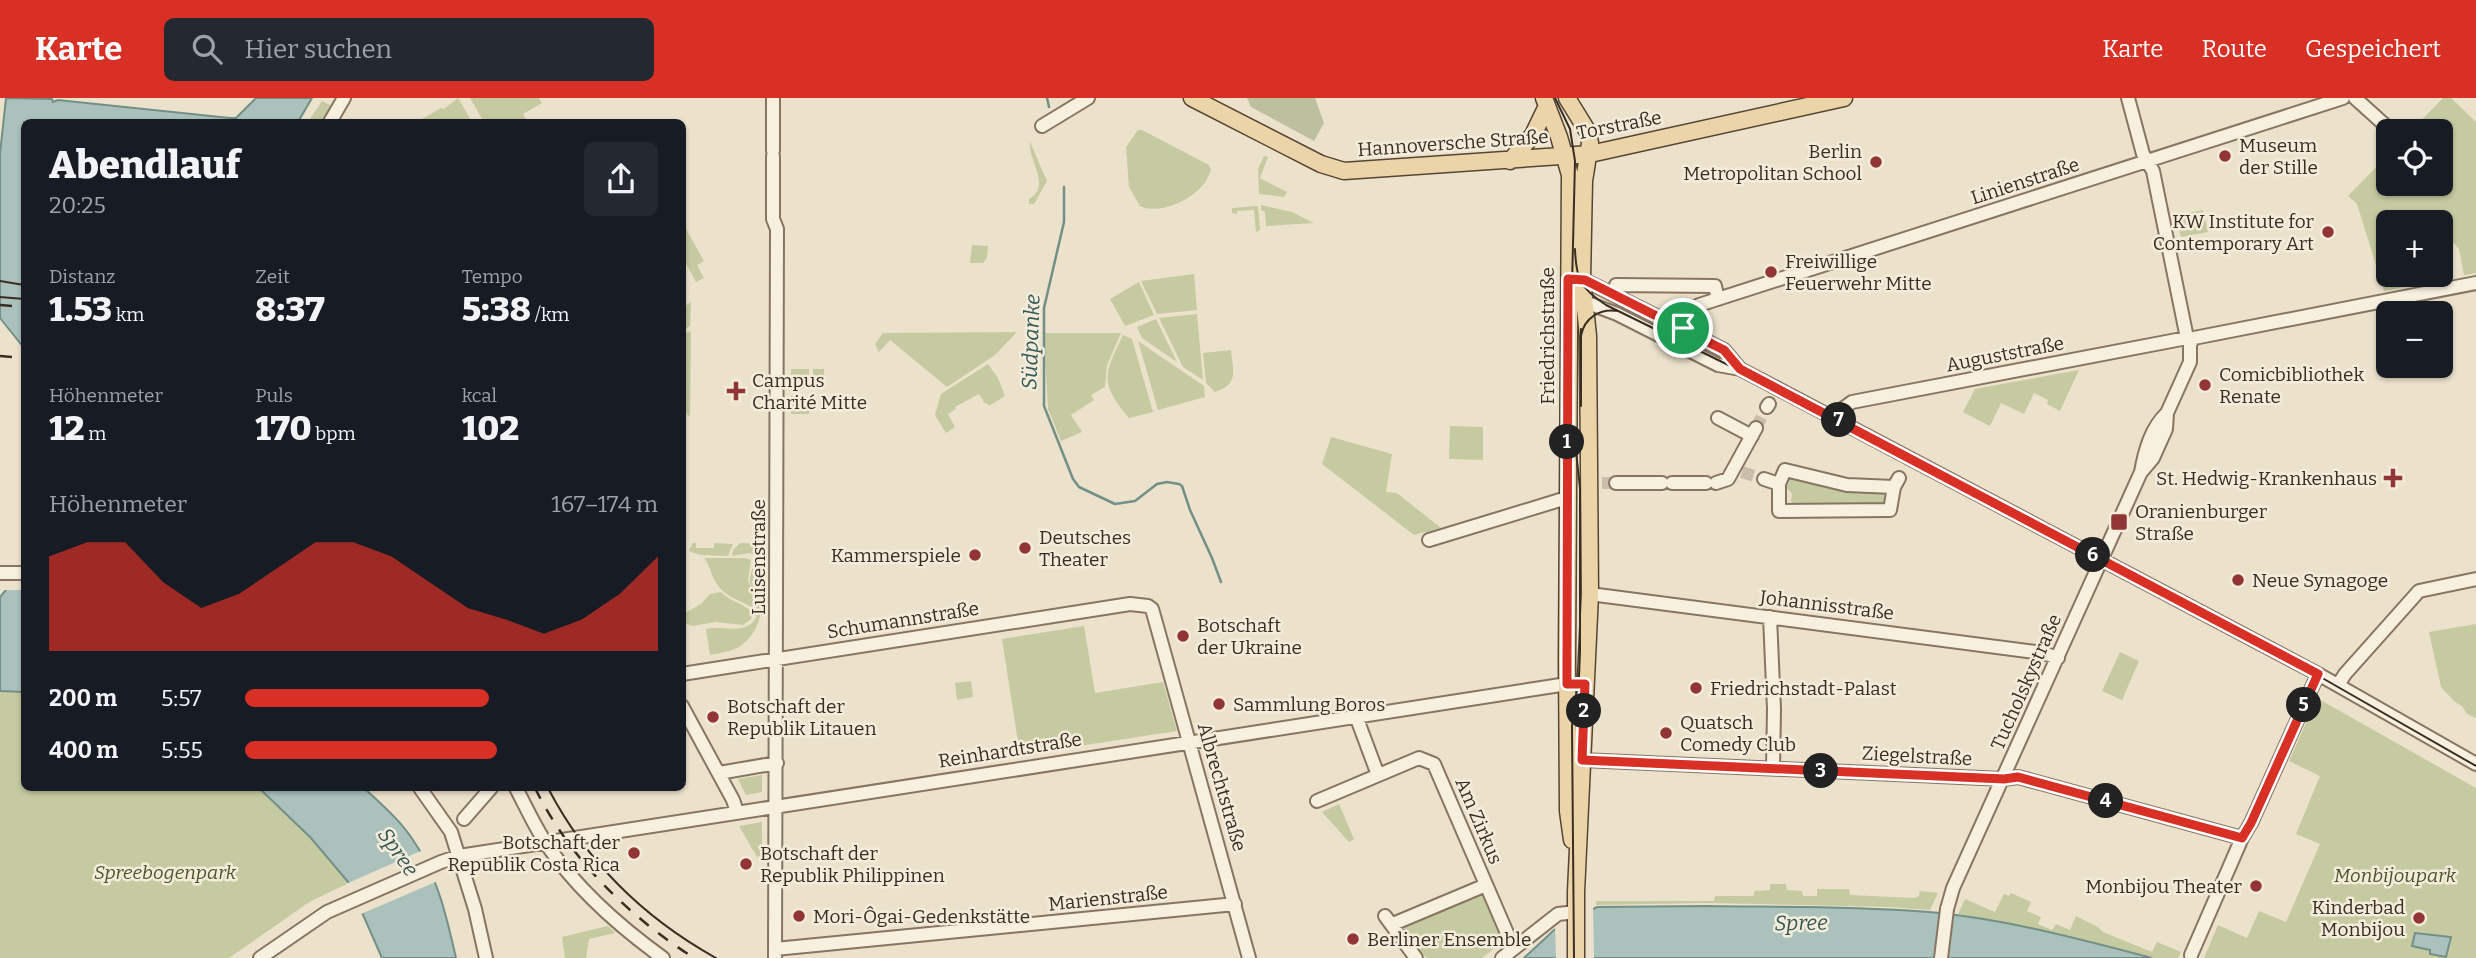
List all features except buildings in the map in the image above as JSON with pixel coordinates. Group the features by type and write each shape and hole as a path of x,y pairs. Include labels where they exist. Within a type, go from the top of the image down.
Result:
{"main road":[{"name":"Hannoversche Straße","path":"1192,98 1335,169 1354,171 1565,156"},
{"path":"1567,98 1588,132 1590,154"},
{"name":"Torstraße","path":"1565,156 1590,154 1781,105 1844,98"},
{"path":"1510,160 1533,135 1546,102"},
{"name":"Friedrichstraße","path":"1546,102 1570,175 1573,284 1567,500 1568,811 1576,909"},
{"name":"Friedrichstraße","path":"1576,958 1590,594 1588,337 1585,303 1573,284 1584,181 1590,154"},
{"path":"1567,684 1585,684"}],"street":[{"path":"332,119 344,98"},
{"name":"Luisenstraße","path":"773,98 773,219 776,229 775,953"},
{"path":"1042,126 1088,98"},
{"name":"Tucholskystraße","path":"1941,958 1947,909 1953,888 2141,472 2144,453 2158,421 2167,414 2190,362 2189,339 2154,177 2128,98"},
{"name":"Linienstraße","path":"1683,328 1694,308 1718,299 2343,98"},
{"path":"2354,98 2378,119"},
{"name":"Auguststraße","path":"1836,419 1841,410 1852,402 2476,283"},
{"path":"1573,284 1683,328 1724,350 1740,369"},
{"path":"1616,285 1715,286 1718,299"},
{"path":"1585,303 1617,314 1718,365 1740,369 2318,674 2476,764"},
{"path":"1616,483 1725,482 1738,471 1754,432 1718,418"},
{"path":"1785,470 1847,485 1897,482 1890,510 1779,511 1779,484 1785,470"},
{"path":"1764,479 1779,484"},
{"path":"1429,540 1567,500"},
{"path":"0,573 21,573"},
{"path":"2338,685 2419,591 2476,579"},
{"name":"Johannisstraße","path":"1590,594 2043,653 2058,658"},
{"name":"Albrechtstraße","path":"1130,604 1142,603 1152,609 1250,958"},
{"name":"Schumannstraße","path":"686,673 1130,604"},
{"path":"1770,618 1774,709 1773,769"},
{"path":"2191,955 2318,674"},
{"name":"Reinhardtstraße","path":"260,958 313,920 342,905 459,856 1567,684"},
{"path":"686,713 737,812"},
{"path":"1356,716 1378,775"},
{"name":"Am Zirkus","path":"1317,801 1419,758 1434,764 1515,947"},
{"name":"Ziegelstraße","path":"1582,760 2004,779 2018,777 2242,838"},
{"path":"719,773 777,764"},
{"path":"422,791 446,824 459,856 486,958"},
{"path":"464,819 488,791"},
{"path":"518,791 546,843 607,912 663,958"},
{"path":"1416,958 1389,920 1484,880"},
{"name":"Marienstraße","path":"775,953 1235,904"},
{"path":"1502,958 1558,914 1576,909"}],"green space":[{"path":"458,98 470,119 422,119 441,108 444,109"},
{"path":"470,98 539,98 542,103 523,114 526,119 482,119"},
{"path":"1247,98 1315,98 1324,123 1314,141 1251,107"},
{"path":"2443,98 2451,98 2476,122 2476,273 2464,275 2459,249 2453,244 2453,210 2376,210 2376,265 2357,204 2348,196 2376,167 2376,196 2453,196 2453,119 2423,119"},
{"path":"322,101 334,107 328,119 310,119"},
{"path":"1138,130 1209,165 1211,170 1197,191 1165,208 1140,206 1129,187 1126,147"},
{"path":"1030,142 1047,181 1034,204 1029,204 1029,199 1036,193 1039,180"},
{"path":"1264,156 1268,157 1260,178 1287,192 1284,197 1259,194 1258,169"},
{"path":"1261,205 1292,212 1314,223 1266,226 1265,212 1261,210"},
{"path":"1258,206 1260,230 1256,232 1254,210 1232,213 1232,208"},
{"path":"2203,210 2208,232 2181,237 2176,215"},
{"path":"686,229 704,261 697,265 704,278 696,282 686,264"},
{"path":"972,245 988,246 987,258 983,263 970,263"},
{"path":"1194,274 1197,310 1157,314 1141,281"},
{"path":"1139,282 1154,315 1125,326 1110,299"},
{"path":"2383,287 2404,287 2384,291"},
{"path":"691,302 690,326 686,328 686,305"},
{"path":"1197,314 1203,380 1183,367 1159,318"},
{"path":"1156,319 1177,362 1142,338 1137,327"},
{"path":"691,331 688,416 686,412 686,333"},
{"path":"1017,332 995,355 947,387 890,340 879,352 875,344 883,333"},
{"path":"1044,333 1121,333 1107,365 1105,387 1091,395 1094,400 1071,415 1082,432 1061,441 1048,409"},
{"path":"1123,335 1132,339 1153,412 1129,418 1113,395 1108,378 1112,360"},
{"path":"1138,341 1204,386 1205,397 1158,410"},
{"path":"1231,350 1233,376 1228,385 1215,392 1206,383 1203,353"},
{"path":"988,364 998,378 1005,396 989,406 979,394 955,407 956,409 948,414 955,427 946,433 935,415 941,394"},
{"path":"791,369 809,369 809,385 805,385 805,388 791,388"},
{"path":"813,369 824,369 824,385 820,385 820,388 813,385"},
{"path":"2079,370 2060,411 2047,404 2048,400 2034,393 2024,414 2001,403 1990,426 1963,412 1975,389"},
{"path":"791,396 809,397 809,414 791,414"},
{"path":"1450,426 1483,427 1483,460 1449,459"},
{"path":"1331,437 1392,454 1386,492 1397,493 1441,528 1414,535 1322,464"},
{"path":"1791,475 1888,494 1885,509 1795,508 1791,501 1792,494 1787,488"},
{"path":"693,543 696,543 696,548 714,548 714,543 733,544 728,556 691,552 689,550"},
{"path":"740,543 762,544 763,601 760,615 756,628 737,648 710,655 706,629 745,627 756,618 750,578 756,556 750,553 732,556 733,550"},
{"path":"704,558 751,560 748,579 755,601 754,609 717,585"},
{"path":"721,592 753,613 751,619 743,625 716,622 692,626 686,623 686,612 701,604 710,594"},
{"path":"2476,624 2476,718 2467,714 2441,687 2429,632"},
{"path":"1084,626 1095,693 1163,682 1177,731 1020,755 1002,639"},
{"path":"2120,652 2139,661 2122,700 2102,691"},
{"path":"971,681 973,697 957,700 955,683"},
{"name":"Spreebogenpark","path":"0,691 21,692 21,791 262,791 311,838 349,883 311,901 229,958 0,958"},
{"name":"Monbijoupark","path":"2317,698 2476,788 2476,958 2204,958 2218,925 2247,938 2259,911 2286,922 2320,844 2296,834 2320,776 2289,761"},
{"path":"762,775 762,792 746,795 738,779"},
{"path":"1339,804 1354,839 1349,842 1322,812"},
{"path":"762,822 762,855 757,857 739,826"},
{"path":"1770,884 1786,884 1787,890 1802,891 1803,896 1817,896 1817,889 1849,889 1850,895 1915,898 1920,891 1938,893 1930,910 1707,903 1596,905 1596,901 1714,901 1715,896 1754,896 1754,891 1770,890"},
{"path":"1481,892 1502,942 1482,958 1426,958 1402,925"},
{"path":"2011,893 2031,902 2027,911 2041,917 2038,924 2052,930 2056,924 2070,930 2076,916 2103,932 2152,952 2157,942 2181,952 2178,958 2151,958 2032,928 1958,914 1965,899 1995,912 2004,894 2009,896"},
{"path":"608,926 615,933 589,939 586,958 565,958 562,937"}],"water":[{"path":"6,98 52,99 53,102 58,100 236,118 256,98 312,98 300,119 21,119 21,344 0,318 0,154"},
{"path":"21,568 21,692 0,691 0,597"},
{"name":"Spree","path":"262,791 367,791 402,826 429,867 449,927 456,958 382,958 349,883 311,838"},
{"name":"Spree","path":"1597,907 1864,908 1945,914 2035,929 2152,958 1524,958 1554,930"},
{"path":"2415,933 2451,937 2446,957 2412,946"}],"pier":[{"path":"21,562 21,590 1,590 13,577"},
{"path":"423,850 438,881 361,914 346,884"},
{"path":"1593,905 1594,958 1556,958 1555,926"}],"waterway":[{"name":"Südpanke","path":"1047,98 1049,107"},
{"name":"Südpanke","path":"1064,187 1064,222 1044,308 1044,406 1073,479 1079,487 1115,504 1135,501 1157,484 1167,482 1182,486 1221,582"}],"tunnel":[{"path":"1756,428 1767,407"},
{"path":"1742,472 1764,479"},
{"path":"1602,483 1616,483"}],"tram line":[{"path":"1555,98 1570,129 1575,161 1570,369 1571,406 1580,488 1580,651 1572,726 1574,958"},
{"path":"1575,249 1581,282 1606,305 1767,384 2317,675 2476,766"},
{"path":"0,281 21,284"},
{"path":"0,297 21,299"},
{"path":"1581,336 1589,319 1605,311 1618,311"},
{"path":"1581,329 1581,406"},
{"path":"550,791 580,840 619,885 665,925 716,958"}],"railway":[{"path":"0,305 21,307"},
{"path":"0,356 21,358"},
{"path":"537,791 565,838 602,884 646,923 694,958"}],"place":[{"name":"Museum der Stille","path":"2225,156"},
{"name":"Berlin Metropolitan School","path":"1876,162"},
{"name":"KW Institute for Contemporary Art","path":"2328,232"},
{"name":"Freiwillige Feuerwehr Mitte","path":"1771,272"},
{"name":"Comicbibliothek Renate","path":"2205,385"},
{"name":"Campus Charité Mitte","path":"736,391"},
{"name":"St. Hedwig-Krankenhaus","path":"2393,478"},
{"name":"Oranienburger Straße","path":"2119,522"},
{"name":"Deutsches Theater","path":"1025,548"},
{"name":"Kammerspiele","path":"975,555"},
{"name":"Neue Synagoge","path":"2238,580"},
{"name":"Botschaft der Ukraine","path":"1183,636"},
{"name":"Friedrichstadt-Palast","path":"1696,688"},
{"name":"Sammlung Boros","path":"1219,704"},
{"name":"Botschaft der Republik Litauen","path":"713,717"},
{"name":"Quatsch Comedy Club","path":"1666,733"},
{"name":"Botschaft der Republik Costa Rica","path":"634,853"},
{"name":"Botschaft der Republik Philippinen","path":"746,864"},
{"name":"Monbijou Theater","path":"2256,886"},
{"name":"Mori-Ôgai-Gedenkstätte","path":"799,916"},
{"name":"Kinderbad Monbijou","path":"2419,918"},
{"name":"Berliner Ensemble","path":"1353,939"}],"route":[{"path":"1568,279 1585,280 1683,328 1724,350 1740,369 2318,674 2242,838 2018,777 2004,779 1582,760 1585,684 1567,684 1568,279"}]}
